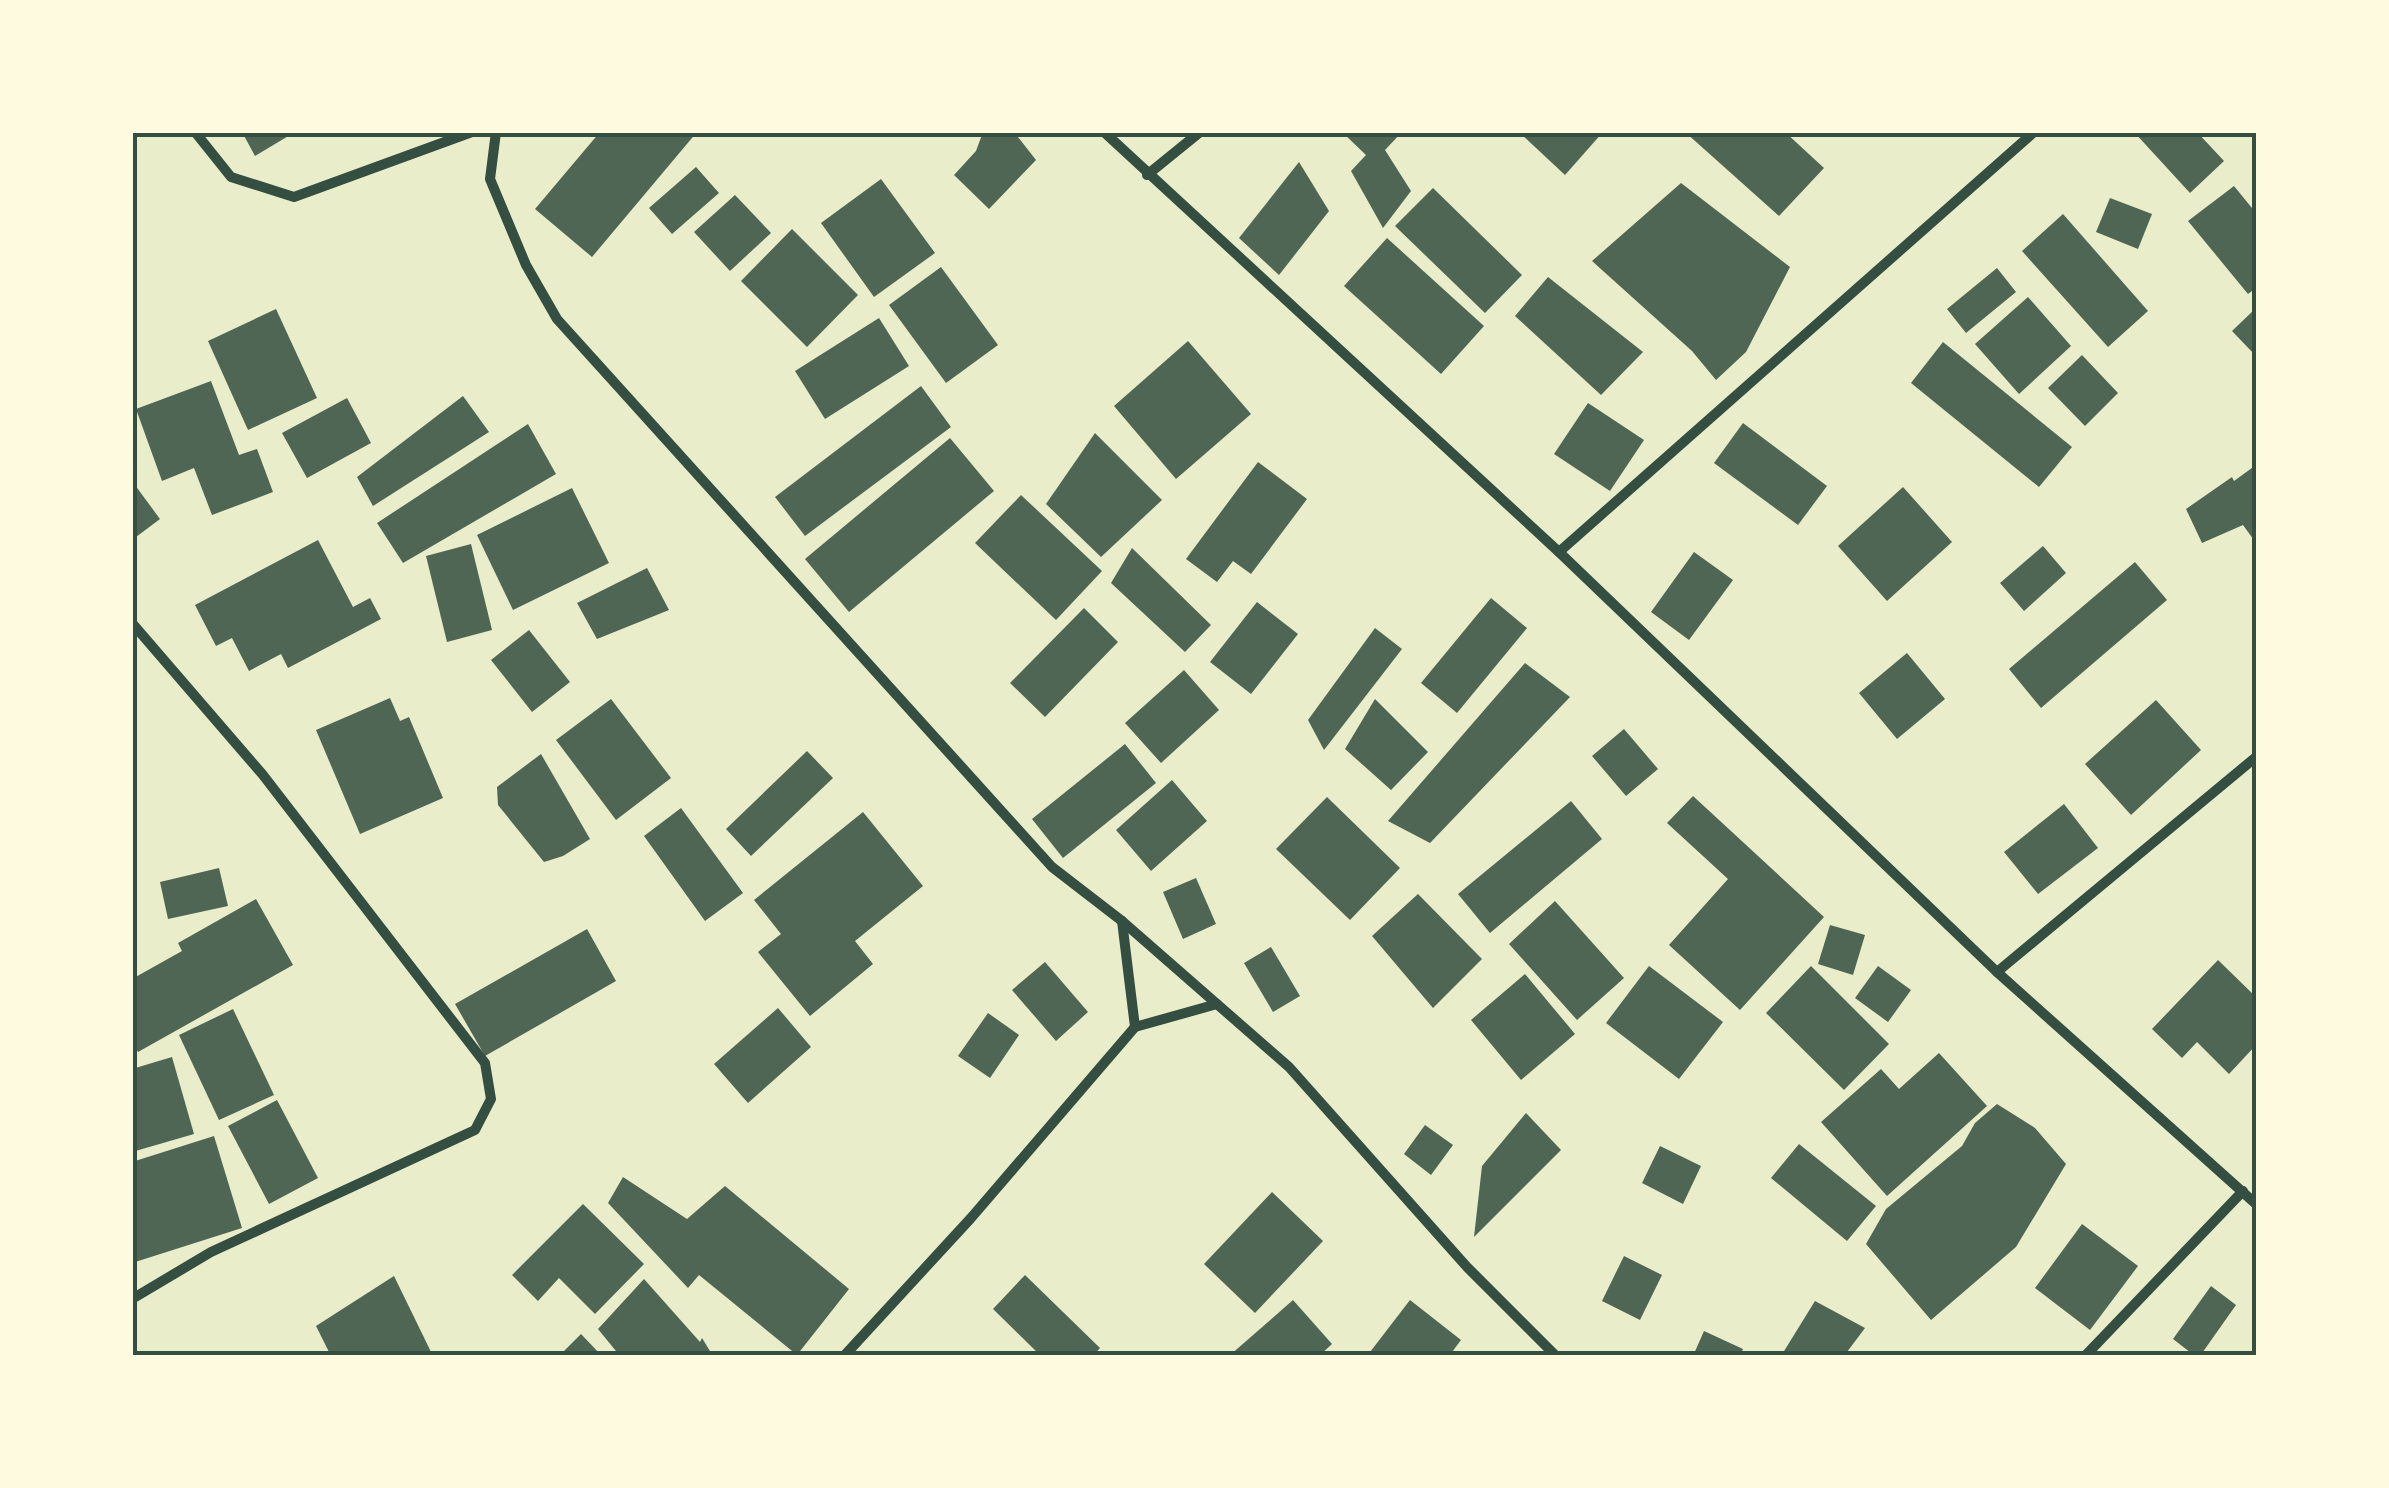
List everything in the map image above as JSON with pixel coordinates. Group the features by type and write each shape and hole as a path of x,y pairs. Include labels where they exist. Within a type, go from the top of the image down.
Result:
{"street":[{"path":"195,132 231,176 294,197 472,132"},
{"path":"496,132 490,179 526,265 557,319 1052,867 1122,921 1289,1067 1467,1267 1556,1356"},
{"path":"1104,132 1146,175 1559,552 1997,972 2256,1204"},
{"path":"1146,175 1200,132"},
{"path":"1559,552 2034,132"},
{"path":"132,623 263,775 485,1062 491,1099 476,1130 210,1252 132,1298"},
{"path":"1997,972 2256,757"},
{"path":"1122,921 1135,1027"},
{"path":"844,1356 1135,1027 1216,1004"},
{"path":"2085,1356 2243,1191"}],"building":[{"path":"242,132 295,132 255,156"},
{"path":"600,132 697,132 592,257 535,209"},
{"path":"983,132 1014,132 1036,160 989,209 954,175 976,151"},
{"path":"1342,132 1402,132 1385,150 1411,191 1383,228 1351,171 1366,155"},
{"path":"1519,132 1603,132 1565,175"},
{"path":"1685,132 1785,132 1824,168 1779,216"},
{"path":"2134,132 2197,132 2224,161 2190,193"},
{"path":"1299,162 1329,211 1279,275 1239,238"},
{"path":"696,167 719,193 672,234 649,208"},
{"path":"881,179 935,253 874,297 821,223"},
{"path":"1681,183 1790,267 1746,352 1716,380 1692,351 1592,261"},
{"path":"2234,186 2256,213 2256,288 2248,294 2188,221"},
{"path":"1433,188 1522,275 1485,313 1395,226"},
{"path":"735,195 771,233 730,271 694,232"},
{"path":"2110,198 2152,214 2138,249 2096,232"},
{"path":"2063,214 2148,311 2108,347 2022,251"},
{"path":"792,229 858,295 807,347 741,281"},
{"path":"1387,238 1484,326 1441,374 1344,286"},
{"path":"941,267 998,345 946,383 889,305"},
{"path":"1997,268 2016,292 1966,333 1947,309"},
{"path":"1548,277 1643,352 1601,395 1515,316"},
{"path":"2028,297 2071,346 2019,394 1975,344"},
{"path":"2256,308 2256,356 2232,331"},
{"path":"276,309 317,398 248,430 208,341"},
{"path":"879,318 909,366 825,419 795,371"},
{"path":"1188,341 1251,414 1176,479 1114,406"},
{"path":"1943,342 2072,447 2039,487 1911,383"},
{"path":"2082,355 2118,393 2085,426 2048,388"},
{"path":"211,381 239,455 257,449 273,492 212,515 194,468 162,481 136,409"},
{"path":"921,386 951,427 805,536 775,497"},
{"path":"463,396 489,432 373,506 357,477"},
{"path":"347,398 371,443 307,478 282,433"},
{"path":"1588,403 1644,440 1610,491 1554,454"},
{"path":"1743,423 1827,486 1798,525 1714,463"},
{"path":"528,424 556,474 403,563 377,523"},
{"path":"1095,433 1162,500 1101,557 1046,504"},
{"path":"950,438 994,491 849,612 805,559"},
{"path":"1258,462 1307,499 1251,574 1233,561 1217,582 1186,559"},
{"path":"2256,465 2256,543 2243,525 2202,543 2186,509"},
{"path":"132,481 160,519 132,540"},
{"path":"1903,487 1952,542 1887,601 1838,546"},
{"path":"572,488 609,563 513,610 477,535"},
{"path":"1021,495 1102,571 1056,620 975,543"},
{"path":"318,540 353,607 370,598 381,619 288,668 281,654 249,671 232,638 216,646 195,605"},
{"path":"471,544 492,630 447,642 426,556"},
{"path":"2043,546 2066,573 2024,611 2000,583"},
{"path":"1132,548 1211,625 1185,652 1111,583"},
{"path":"1694,552 1733,580 1689,640 1651,612"},
{"path":"2135,562 2167,600 2041,708 2009,669"},
{"path":"647,568 669,610 597,639 577,603"},
{"path":"1491,598 1527,628 1457,713 1421,683"},
{"path":"1257,602 1298,634 1251,694 1210,662"},
{"path":"1084,608 1118,642 1045,717 1010,683"},
{"path":"1375,628 1402,649 1324,750 1308,720"},
{"path":"529,630 570,682 532,712 491,660"},
{"path":"1907,653 1945,699 1897,739 1859,693"},
{"path":"1525,663 1570,697 1430,843 1388,821"},
{"path":"1184,670 1219,710 1161,763 1125,723"},
{"path":"390,698 400,721 409,717 443,798 360,834 316,730"},
{"path":"611,699 671,778 616,820 556,740"},
{"path":"1375,699 1428,752 1391,790 1345,749"},
{"path":"2156,700 2201,750 2131,815 2085,764"},
{"path":"1624,729 1658,769 1626,796 1592,756"},
{"path":"1125,744 1156,783 1063,858 1032,819"},
{"path":"807,751 833,778 751,856 726,829"},
{"path":"541,754 590,839 563,856 544,862 498,805 497,787"},
{"path":"1172,780 1207,821 1151,871 1116,830"},
{"path":"1693,796 1824,917 1740,1010 1669,945 1728,879 1667,823"},
{"path":"1327,797 1400,868 1350,920 1276,849"},
{"path":"1571,801 1602,839 1490,933 1458,894"},
{"path":"2064,804 2098,848 2038,894 2004,852"},
{"path":"681,808 743,893 705,921 644,836"},
{"path":"863,812 923,886 855,941 873,964 810,1016 758,952 781,934 754,900"},
{"path":"219,868 228,906 168,919 160,882"},
{"path":"1196,878 1216,924 1183,939 1163,892"},
{"path":"1418,894 1482,959 1433,1008 1372,936"},
{"path":"256,899 293,965 138,1052 132,1042 132,979 182,951 178,943"},
{"path":"1555,901 1624,978 1577,1020 1509,944"},
{"path":"1830,925 1865,935 1853,975 1818,964"},
{"path":"587,929 616,981 485,1056 455,1004"},
{"path":"1271,947 1300,996 1273,1012 1244,963"},
{"path":"2218,960 2256,997 2256,1045 2229,1074 2197,1042 2182,1058 2152,1029"},
{"path":"1045,962 1088,1012 1056,1041 1012,990"},
{"path":"1649,966 1723,1022 1679,1079 1606,1023"},
{"path":"1811,966 1889,1044 1844,1090 1766,1013"},
{"path":"1878,966 1911,990 1888,1022 1855,998"},
{"path":"1525,974 1575,1034 1521,1080 1471,1020"},
{"path":"778,1008 811,1047 748,1103 714,1064"},
{"path":"233,1009 274,1095 219,1120 179,1035"},
{"path":"988,1013 1019,1035 990,1078 958,1056"},
{"path":"1939,1053 1987,1106 1887,1196 1821,1122 1881,1069 1899,1089"},
{"path":"172,1057 194,1134 132,1152 132,1069"},
{"path":"277,1100 318,1178 269,1204 228,1126"},
{"path":"1997,1104 2035,1128 2066,1164 2016,1247 1931,1320 1866,1244 1886,1209 1962,1146 1975,1123"},
{"path":"1526,1113 1561,1150 1474,1237 1482,1166"},
{"path":"1425,1125 1453,1145 1431,1175 1404,1154"},
{"path":"214,1136 242,1228 132,1263 132,1162"},
{"path":"1799,1144 1876,1206 1847,1241 1771,1178"},
{"path":"1660,1146 1701,1166 1683,1204 1642,1183"},
{"path":"623,1177 687,1219 725,1186 849,1289 797,1355 699,1275 688,1288 608,1203"},
{"path":"1272,1192 1323,1241 1255,1313 1204,1264"},
{"path":"583,1204 644,1264 595,1314 559,1278 538,1301 512,1275"},
{"path":"2082,1224 2138,1266 2090,1330 2035,1288"},
{"path":"1624,1256 1662,1275 1640,1320 1602,1301"},
{"path":"1025,1275 1100,1348 1093,1356 1041,1356 993,1309"},
{"path":"394,1276 433,1356 331,1356 316,1326"},
{"path":"644,1279 700,1342 702,1338 713,1356 620,1356 598,1329"},
{"path":"2211,1286 2236,1305 2200,1356 2195,1356 2173,1339"},
{"path":"1293,1300 1332,1344 1319,1356 1229,1356"},
{"path":"1410,1300 1461,1340 1449,1356 1367,1356"},
{"path":"1815,1301 1865,1328 1844,1356 1781,1356"},
{"path":"1704,1331 1743,1349 1740,1356 1693,1356"},
{"path":"581,1334 602,1356 559,1356"}]}
